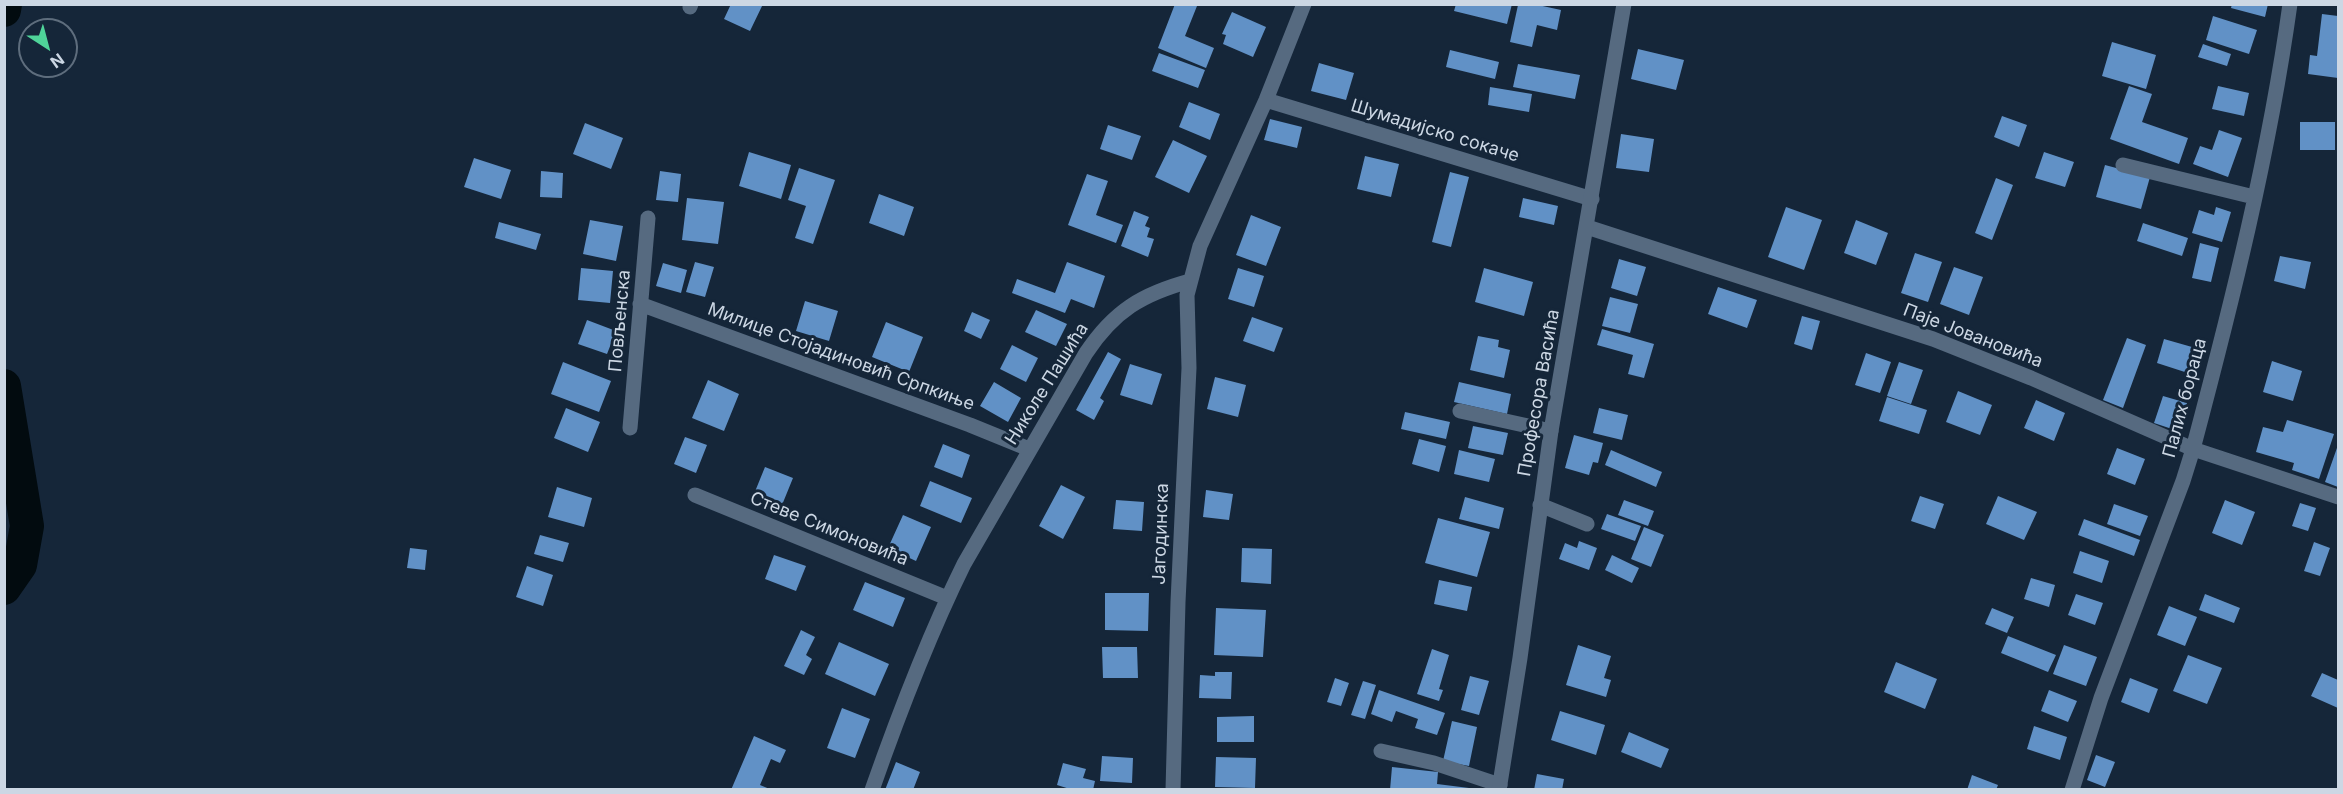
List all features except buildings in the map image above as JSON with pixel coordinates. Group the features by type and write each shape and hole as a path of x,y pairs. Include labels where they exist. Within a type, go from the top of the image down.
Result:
{"street":[{"path":"1190,281 1200,246 1266,100 1304,4"},
{"name":"Професора Васића","path":"1499,787 1520,658 1551,431 1624,4"},
{"name":"Палих бораца","path":"2072,789 2101,698 2193,449 2249,229 2290,4"},
{"name":"Шумадијско сокаче","path":"1266,100 1592,199"},
{"path":"2123,165 2254,197"},
{"name":"Повљенска","path":"630,428 648,218"},
{"name":"Паје Јовановића","path":"1587,227 1933,339 2031,378 2193,449 2338,497"},
{"name":"Николе Пашића","path":"872,789 896,721 947,598 986,523 1102,330 1120,312 1134,303 1170,286 1190,281"},
{"name":"Јагодинска","path":"1173,789 1178,602 1190,368 1187,308 1190,281"},
{"name":"Милице Стојадиновић Српкиње","path":"640,304 970,425 1029,450"},
{"path":"1460,411 1551,431"},
{"name":"Стеве Симоновића","path":"695,495 947,598"},
{"path":"1540,505 1587,524"},
{"path":"1381,751 1434,764 1499,787"}],"waterway":[{"path":"4,10 5,4"},
{"path":"4,386 27,526 20,565 4,588"}]}
